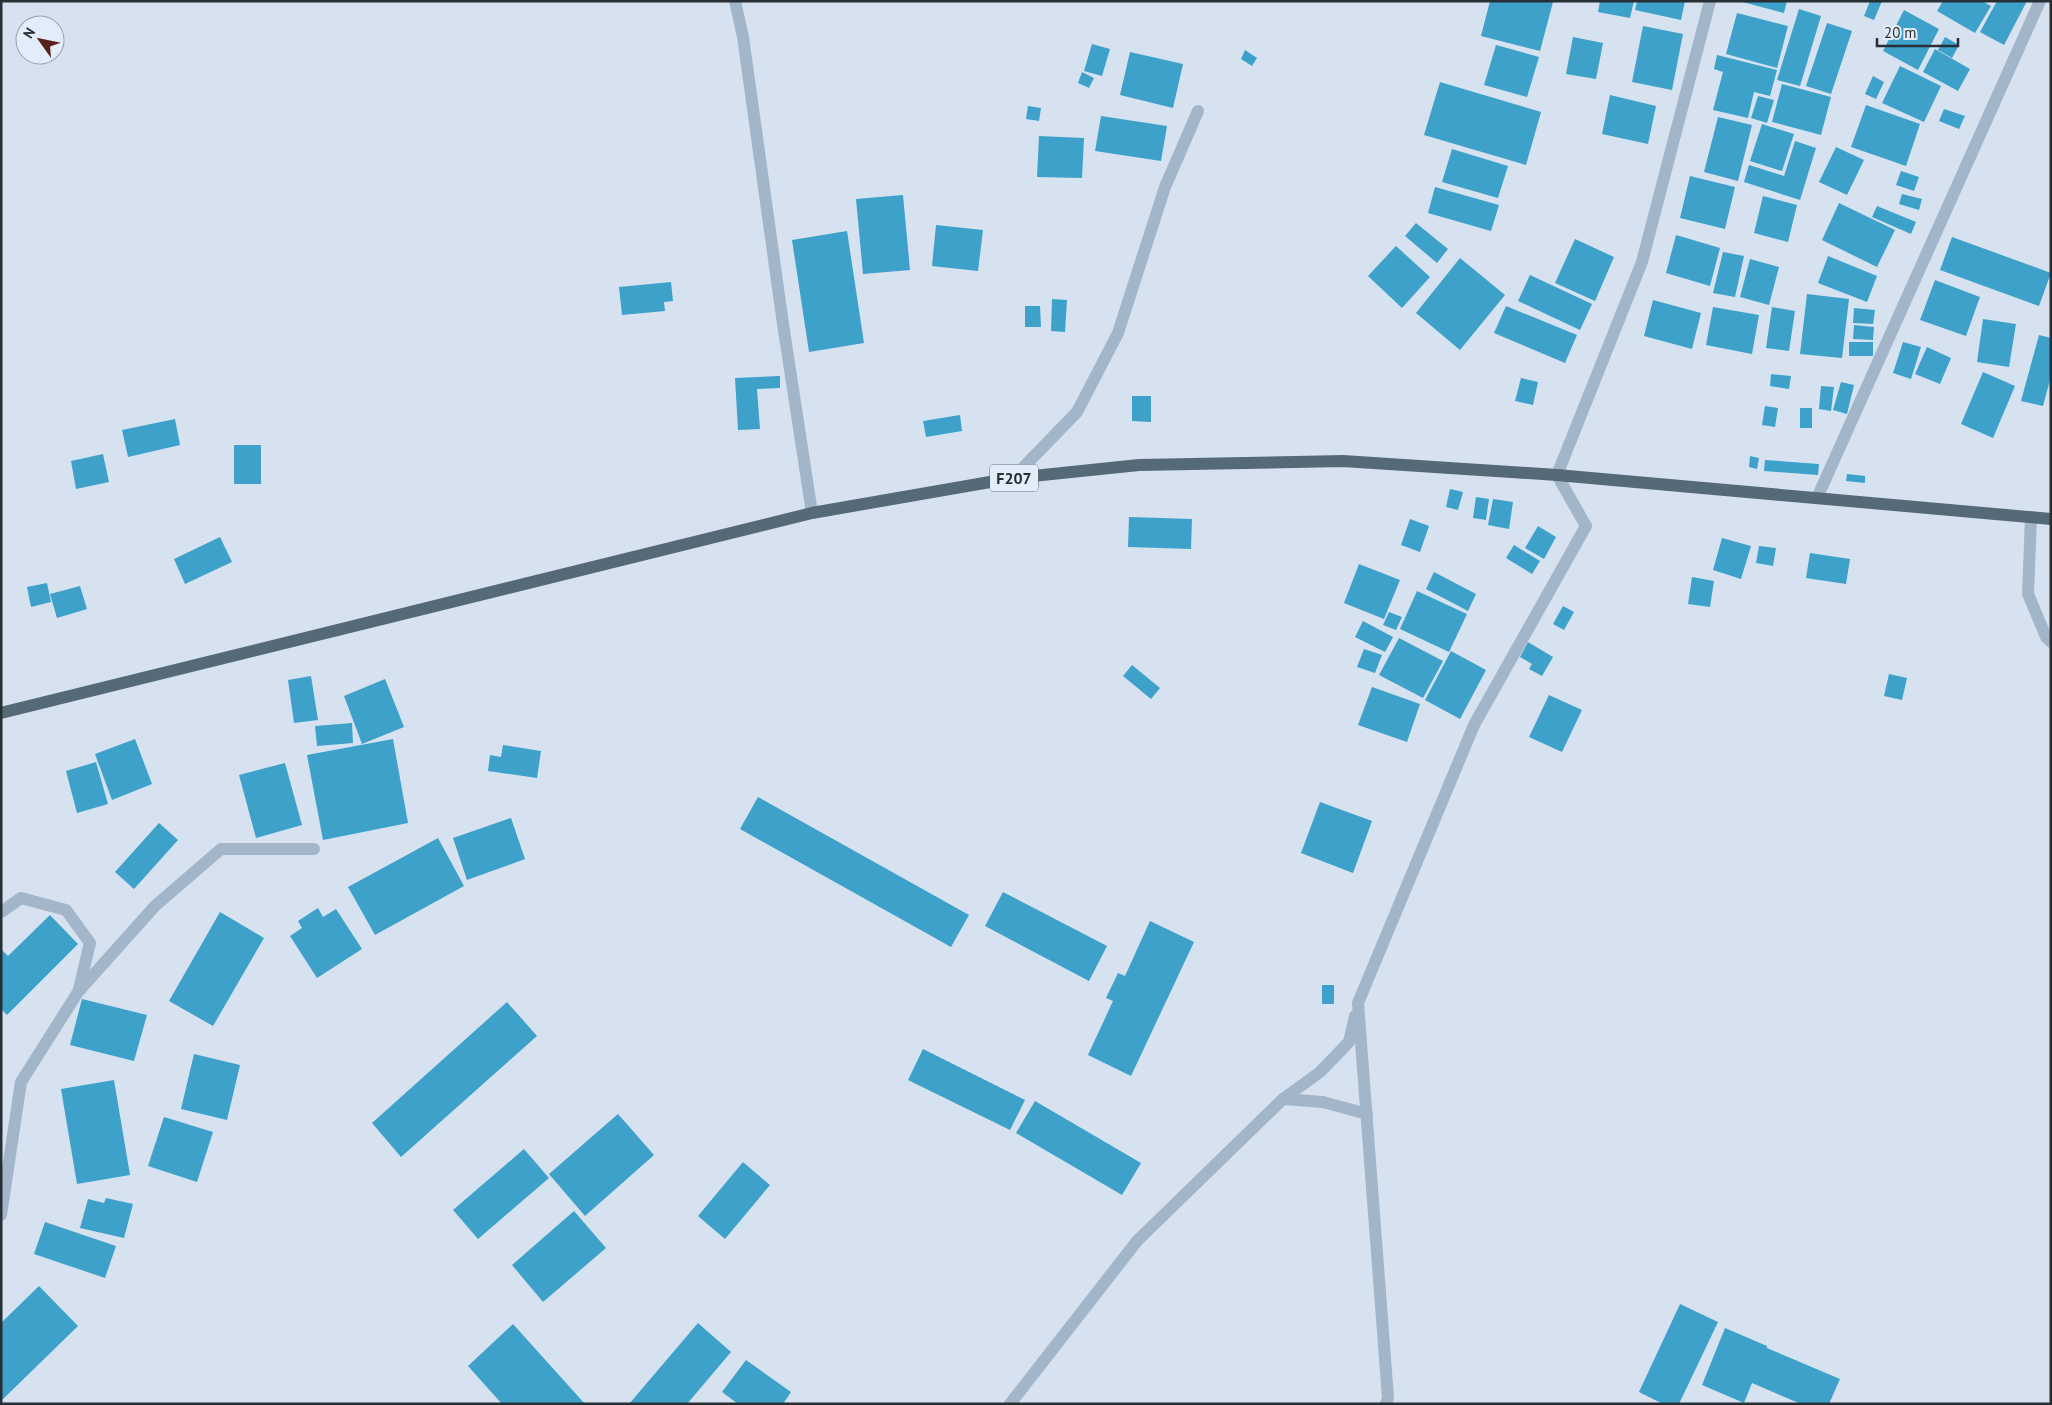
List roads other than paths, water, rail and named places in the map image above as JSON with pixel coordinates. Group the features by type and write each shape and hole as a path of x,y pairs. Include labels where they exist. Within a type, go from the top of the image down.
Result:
{"main road":[{"name":"F207","path":"1,713 812,513 1013,478 1140,465 1343,461 1556,475 2051,518"}],"street":[{"path":"735,1 743,37 783,324 812,513"},
{"path":"1010,1404 1137,1241 1282,1099 1320,1072 1349,1042 1358,1003 1474,725 1586,526 1556,475 1642,262 1710,1"},
{"path":"1817,498 2040,1"},
{"path":"1013,478 1076,412 1118,333 1165,187 1198,111"},
{"path":"2031,517 2028,594 2046,637 2051,642"},
{"path":"1,1215 21,1082 78,992 155,906 221,849 314,849"},
{"path":"1,912 21,898 66,910 90,943 78,992"},
{"path":"1358,1003 1387,1388 1386,1404"},
{"path":"1282,1099 1323,1102 1367,1114"}]}
